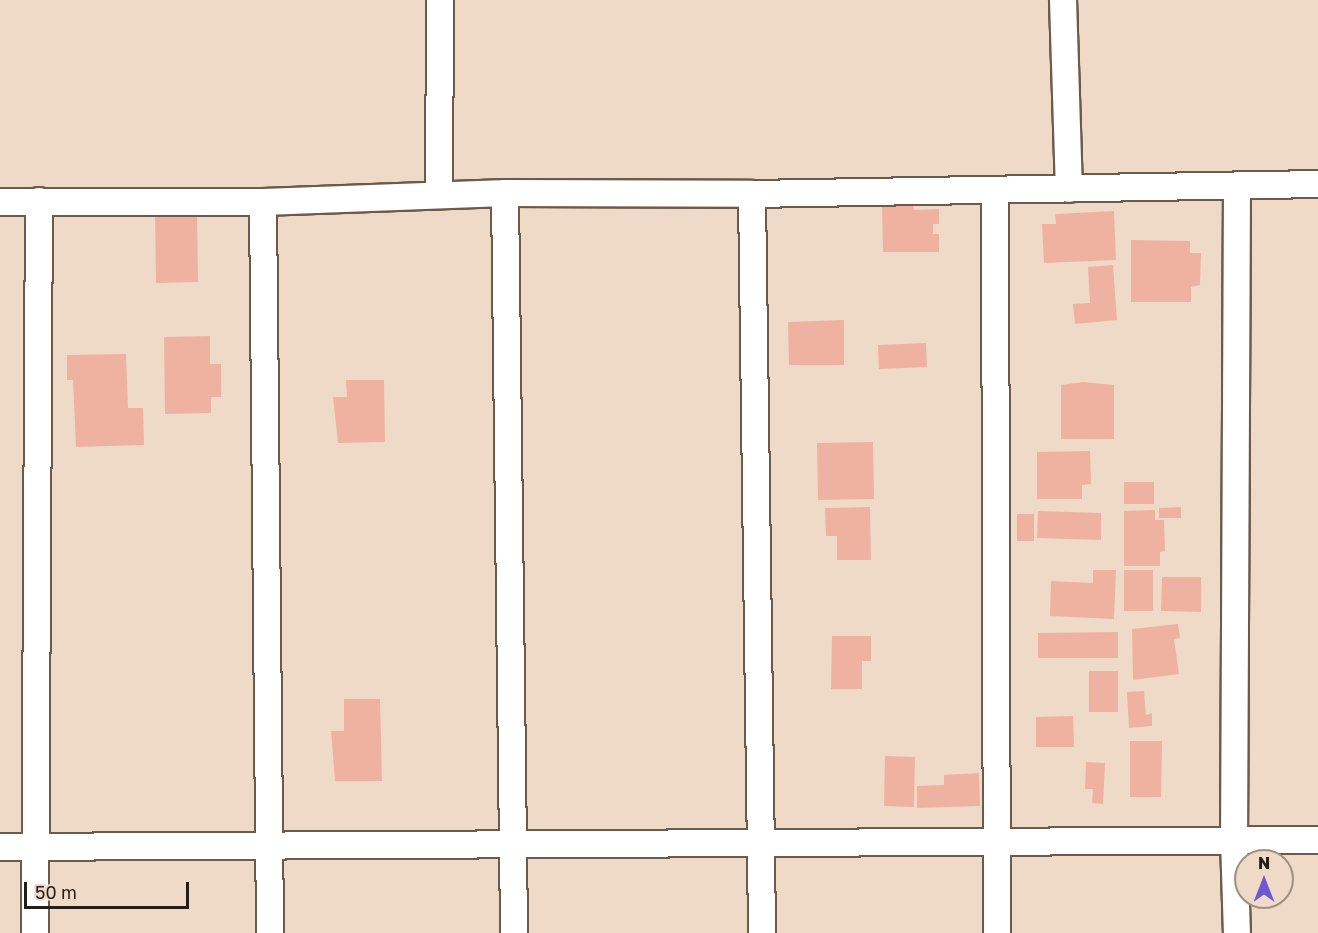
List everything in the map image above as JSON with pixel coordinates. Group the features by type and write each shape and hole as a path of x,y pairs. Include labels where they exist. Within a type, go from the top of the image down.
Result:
{"street":[{"path":"439,195 440,0"},
{"path":"1062,0 1069,189"},
{"path":"0,202 263,202 505,193 752,194 1318,184"},
{"path":"1237,187 1234,840 1237,933"},
{"path":"995,190 997,933"},
{"path":"505,193 514,933"},
{"path":"752,194 762,933"},
{"path":"35,933 39,201"},
{"path":"263,202 270,933"},
{"path":"0,847 1318,840"}],"building":[{"path":"882,204 913,204 914,210 939,209 939,224 933,224 933,234 939,234 939,252 883,252"},
{"path":"155,209 197,209 198,282 156,283"},
{"path":"1114,211 1116,260 1044,263 1042,224 1056,224 1055,214"},
{"path":"1131,240 1190,241 1190,253 1201,253 1200,285 1191,287 1191,302 1131,302"},
{"path":"1113,265 1117,320 1075,324 1073,304 1090,303 1088,267"},
{"path":"844,320 844,365 789,365 788,322"},
{"path":"210,336 210,364 221,364 221,397 211,397 211,413 165,414 164,337"},
{"path":"926,343 927,367 879,369 878,345"},
{"path":"126,354 128,408 143,408 144,445 76,447 73,380 67,380 67,355"},
{"path":"346,380 384,380 385,442 338,443 333,397 347,397"},
{"path":"1083,382 1114,385 1114,439 1061,439 1061,385"},
{"path":"873,442 874,499 818,500 817,443"},
{"path":"1090,451 1091,484 1082,485 1082,499 1037,499 1037,452"},
{"path":"1124,482 1154,482 1154,504 1124,504"},
{"path":"870,507 871,560 837,560 837,536 826,536 825,508"},
{"path":"1181,507 1181,518 1159,518 1159,508"},
{"path":"1155,510 1155,520 1164,520 1165,551 1160,552 1160,566 1124,566 1124,511"},
{"path":"1038,511 1101,513 1101,540 1037,538"},
{"path":"1017,514 1034,514 1034,541 1017,541"},
{"path":"1093,570 1116,570 1114,619 1050,616 1051,581 1093,583"},
{"path":"1124,570 1153,570 1153,611 1124,611"},
{"path":"1162,577 1201,577 1201,612 1161,611"},
{"path":"1178,624 1180,638 1174,639 1179,674 1133,680 1132,629"},
{"path":"1118,632 1118,658 1038,658 1038,633"},
{"path":"832,636 871,636 871,661 862,661 862,689 831,689"},
{"path":"1089,671 1118,671 1118,712 1089,712"},
{"path":"1144,691 1146,715 1152,713 1152,726 1129,728 1127,692"},
{"path":"344,699 380,699 382,781 335,781 331,731 344,731"},
{"path":"1073,716 1074,747 1036,747 1036,717"},
{"path":"1130,741 1162,741 1161,797 1130,797"},
{"path":"885,756 915,757 914,807 884,806"},
{"path":"1086,762 1105,763 1103,804 1092,803 1093,789 1085,789"},
{"path":"979,773 980,806 917,808 917,786 944,785 944,775"}]}
